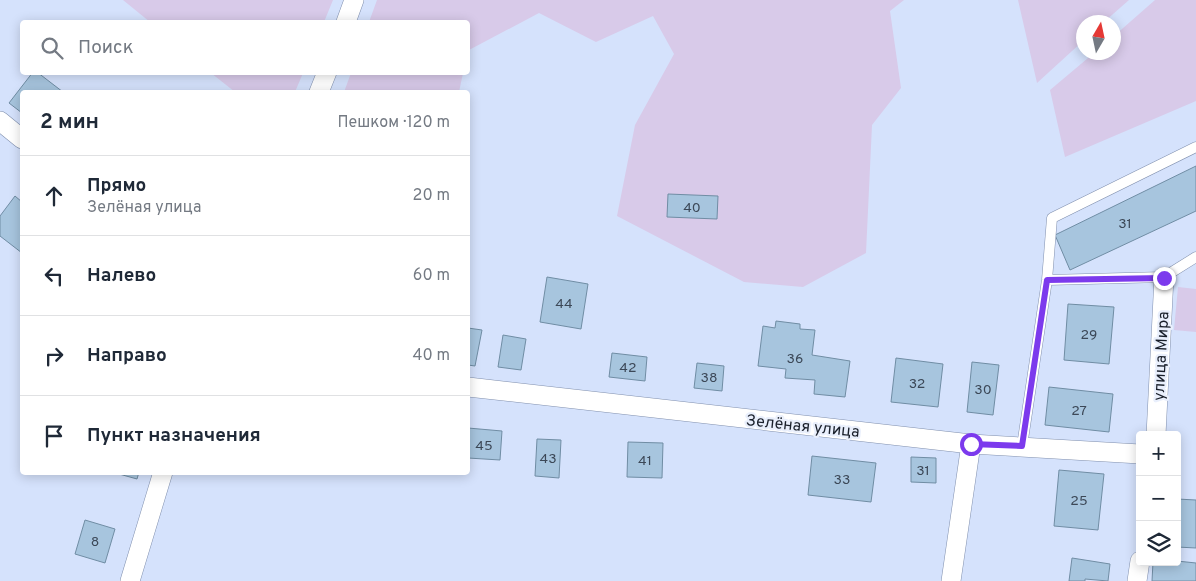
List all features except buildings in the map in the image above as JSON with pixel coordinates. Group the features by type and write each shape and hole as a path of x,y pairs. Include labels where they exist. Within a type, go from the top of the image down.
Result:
{"street":[{"path":"347,20 354,0"},
{"path":"320,90 326,75"},
{"path":"0,121 20,137"},
{"name":"улица Мира","path":"1156,431 1164,278"},
{"name":"Зелёная улица","path":"470,387 971,444 1136,454"},
{"path":"951,581 971,444"},
{"path":"130,581 162,475"},
{"path":"1137,581 1139,566"}],"lane":[{"path":"1022,446 1047,280 1052,218 1196,147"},
{"path":"1047,280 1164,278 1196,257"}],"shaded area":[{"path":"123,0 333,0 325,20 148,20"},
{"path":"377,0 904,0 890,11 901,88 872,125 866,253 803,287 744,282 617,216 635,125 674,54 653,16 596,42 539,13 470,49 470,20 370,20"},
{"path":"1018,0 1129,0 1112,15 1076,15 1076,47 1037,83"},
{"path":"1155,0 1196,0 1196,101 1065,157 1050,90 1086,60 1121,60 1121,30"},
{"path":"214,75 302,75 296,90 232,90"},
{"path":"350,75 463,75 459,90 345,90"},
{"path":"1178,287 1196,289 1196,332 1174,330"}],"route":[{"path":"971,444 1022,446 1047,280 1164,278"}]}
